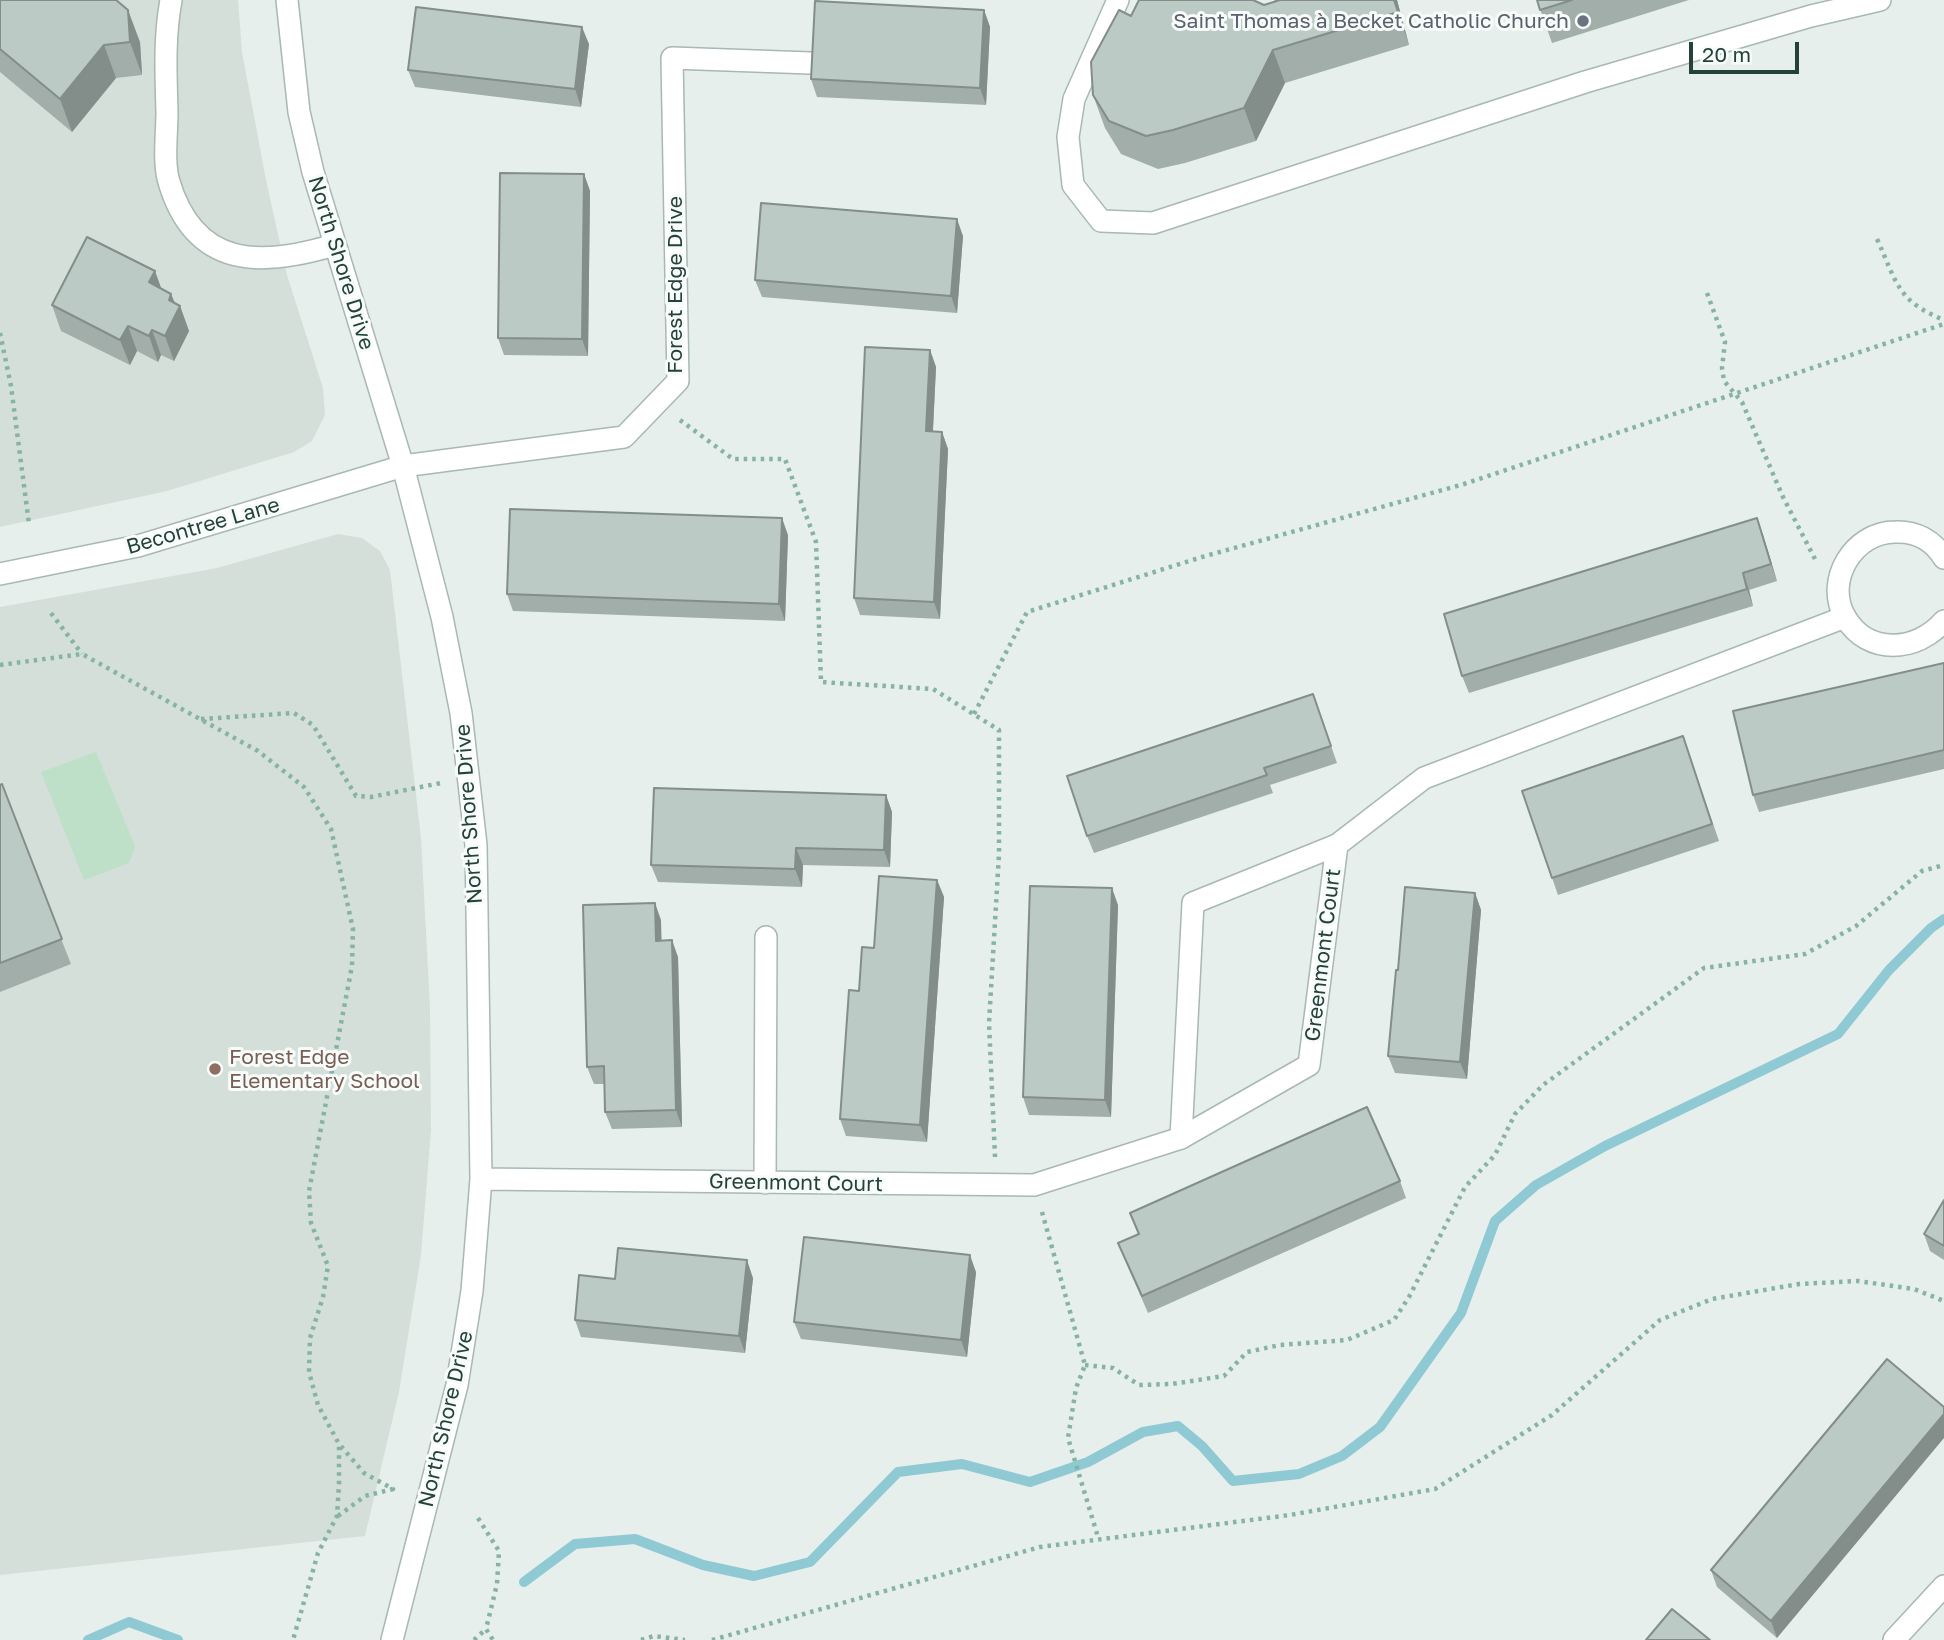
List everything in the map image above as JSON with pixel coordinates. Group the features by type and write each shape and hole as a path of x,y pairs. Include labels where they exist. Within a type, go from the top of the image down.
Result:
{"street":[{"path":"172,0 165,33 168,180 182,213 205,240 232,256 257,260 299,256 334,245"},
{"name":"North Shore Drive","path":"288,0 299,112 334,245 403,466 442,617 470,777 476,845 481,1179 472,1291 457,1385 392,1640"},
{"path":"1118,0 1074,99 1068,137 1073,185 1101,221 1153,223 1585,82 1811,16 1880,0"},
{"name":"Forest Edge Drive","path":"403,466 624,437 678,381 672,58 810,63"},
{"name":"Becontree Lane","path":"0,574 138,546 403,466"},
{"path":"1944,558 1923,537 1905,532 1885,532 1867,539 1852,551 1842,568 1839,587 1845,617 1858,632 1874,642 1893,647 1913,644 1930,636 1944,621"},
{"name":"Greenmont Court","path":"481,1179 1034,1185 1181,1138 1309,1065 1336,845 1424,778 1845,617"},
{"path":"1181,1138 1193,903 1336,845"},
{"path":"765,1183 766,937"},
{"path":"1894,1640 1944,1586"}],"path":[{"path":"1877,239 1900,290 1917,309 1944,322"},
{"path":"1707,293 1725,342 1722,368 1724,381 1742,402 1783,497 1817,564 1839,587"},
{"path":"975,714 1027,612 1202,557 1464,484 1944,322"},
{"path":"0,333 11,386 29,524"},
{"path":"657,402 733,459 785,458 816,542 821,682 933,689 999,730 999,853 989,1023 996,1185"},
{"path":"51,613 82,654 258,751 304,787 331,829 353,929 352,966 341,1038 309,1191 312,1223 328,1266 323,1297 310,1338 309,1373 318,1405 339,1444 364,1473 393,1489 365,1496 337,1516"},
{"path":"0,665 82,654"},
{"path":"200,719 293,713 313,725 356,796 372,797 470,777"},
{"path":"1085,1365 1113,1368 1139,1385 1172,1384 1224,1376 1247,1352 1280,1345 1348,1339 1394,1320 1409,1297 1465,1187 1495,1155 1515,1114 1542,1085 1704,968 1805,954 1856,926 1922,871 1944,865"},
{"path":"1034,1185 1085,1365 1076,1388 1068,1438 1098,1537"},
{"path":"712,1640 943,1572 1040,1547 1098,1537 1290,1515 1436,1489 1552,1415 1660,1320 1712,1299 1799,1284 1858,1280 1914,1289 1944,1301"},
{"path":"293,1640 318,1553 337,1516 339,1444"},
{"path":"474,1640 486,1629 497,1584 499,1551 478,1518"},
{"path":"486,1629 493,1640"},
{"path":"641,1640 654,1636 685,1640"}],"shaded area":[{"path":"0,0 238,0 242,52 266,180 287,275 323,388 325,415 312,441 294,452 167,491 0,527"},
{"name":"Forest Edge Elementary School","path":"338,534 362,538 380,551 390,570 421,838 430,1008 431,1130 421,1255 399,1392 365,1536 0,1575 0,607 217,568"}],"green space":[{"path":"96,752 135,846 129,863 84,880 41,772"}],"building":[{"path":"0,0 116,0 128,10 130,42 104,45 60,99 0,49"},
{"path":"1139,0 1253,0 1264,5 1280,0 1394,0 1398,12 1273,50 1244,108 1146,136 1109,121 1093,95 1091,62 1119,10 1131,16"},
{"path":"1537,0 1572,0 1540,10"},
{"path":"815,1 984,10 980,88 811,79"},
{"path":"416,7 582,27 575,89 408,70"},
{"path":"500,173 584,174 582,339 498,338"},
{"path":"761,203 957,219 951,296 755,280"},
{"path":"87,237 155,271 149,282 171,294 169,300 180,306 165,336 152,330 149,336 128,326 120,340 52,305"},
{"path":"865,347 930,350 926,431 942,432 934,602 854,598"},
{"path":"510,509 782,518 779,604 507,594"},
{"path":"1757,518 1771,564 1743,573 1747,589 1462,676 1444,614"},
{"path":"1944,663 1944,750 1753,795 1733,711"},
{"path":"1313,694 1331,746 1264,768 1267,775 1087,836 1067,776"},
{"path":"1683,736 1712,824 1552,878 1522,791"},
{"path":"2,784 62,939 0,963 0,785"},
{"path":"654,788 886,795 884,850 796,848 795,869 651,865"},
{"path":"879,876 937,880 920,1125 840,1119 849,990 859,991 862,947 874,948"},
{"path":"1030,886 1112,888 1105,1100 1023,1097"},
{"path":"1405,887 1475,893 1460,1062 1388,1056"},
{"path":"655,903 656,941 672,940 676,1110 605,1112 604,1066 587,1067 583,905"},
{"path":"1367,1107 1400,1181 1142,1296 1118,1243 1139,1234 1130,1213"},
{"path":"1944,1200 1944,1246 1924,1234"},
{"path":"804,1237 970,1255 961,1340 794,1322"},
{"path":"618,1248 747,1260 739,1336 575,1320 579,1275 615,1279"},
{"path":"1887,1359 1944,1407 1944,1414 1771,1621 1711,1570"},
{"path":"1672,1609 1710,1640 1646,1640"}],"waterway":[{"path":"524,1582 575,1544 635,1539 703,1565 754,1576 810,1562 898,1472 962,1464 1030,1482 1088,1462 1143,1432 1178,1426 1202,1446 1233,1481 1299,1474 1342,1456 1380,1427 1461,1313 1495,1221 1536,1185 1605,1146 1838,1034 1889,970 1931,928 1944,919"},
{"path":"88,1640 129,1622 178,1640"}],"place":[{"name":"Saint Thomas à Becket Catholic Church","path":"1583,21"},
{"name":"Forest Edge Elementary School","path":"215,1069"}]}
